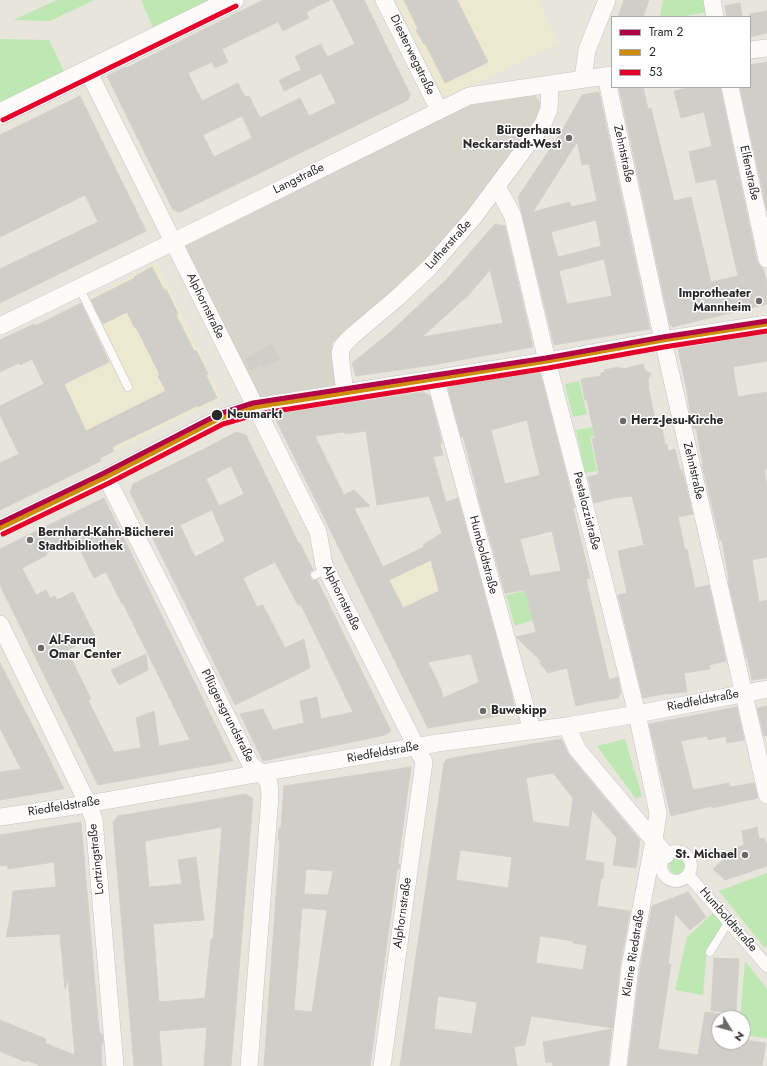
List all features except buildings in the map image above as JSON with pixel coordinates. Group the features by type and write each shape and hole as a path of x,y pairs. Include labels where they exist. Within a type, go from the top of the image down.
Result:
{"street":[{"path":"0,114 233,0"},
{"name":"Diesterwegstraße","path":"384,0 439,110"},
{"path":"583,79 587,50 607,0"},
{"path":"712,0 716,16"},
{"path":"751,50 767,48"},
{"name":"Alphornstraße","path":"88,71 318,532 324,565 320,572 424,762 382,1066"},
{"name":"Langstraße","path":"0,326 469,96 609,75"},
{"name":"Zehntstraße","path":"609,75 611,85"},
{"name":"Lutherstraße","path":"345,393 340,353 342,347 352,336 397,298 430,267 473,218 543,124 549,109 550,84"},
{"name":"Zehntstraße","path":"612,88 663,340 767,795"},
{"name":"Elfenstraße","path":"730,88 767,259"},
{"name":"Pestalozzistraße","path":"497,187 512,214 515,225 547,360 637,714 658,813 654,840"},
{"path":"0,528 106,477 220,418 255,407 767,324"},
{"name":"Humboldtstraße","path":"435,378 532,731"},
{"name":"Pflügersgrundstraße","path":"106,477 251,766 261,773 268,783 270,796 249,1066"},
{"name":"Lortzingstraße","path":"0,624 88,804 94,820 115,1066"},
{"name":"Riedfeldstraße","path":"0,817 88,804 416,747 567,726 767,689"},
{"path":"567,726 577,749 666,855"},
{"name":"Kleine Riedstraße","path":"618,1066 630,966 654,840"},
{"path":"678,850 687,854 692,863 692,868 688,875 683,880 678,881 673,881 664,876 661,866 666,855 678,850"},
{"name":"Humboldtstraße","path":"688,875 767,966"}],"lane":[{"path":"79,287 128,388"},
{"path":"710,952 729,921"}],"shaded area":[{"path":"396,0 538,0 559,43 445,99"},
{"name":"Neumarkt","path":"534,94 542,105 537,120 468,214 427,261 393,293 332,343 336,385 259,397 184,245 471,102"},
{"path":"157,262 221,399 100,458 37,329 40,323 47,324 46,321"},
{"path":"429,560 439,591 375,621 362,594"}],"green space":[{"path":"57,0 94,0 50,21 13,20"},
{"path":"141,0 216,0 154,30"},
{"path":"663,0 705,0 708,12 685,16 660,16"},
{"path":"0,39 49,40 65,73 0,105"},
{"path":"579,381 587,414 573,417 565,384"},
{"path":"592,427 594,436 590,437 597,471 585,473 576,430"},
{"path":"525,591 533,620 515,626 506,595"},
{"path":"625,739 642,796 636,799 597,746"},
{"path":"674,858 680,858 685,863 683,872 680,874 674,874 669,869 669,863"},
{"path":"767,873 767,946 764,947 719,891"},
{"path":"713,913 724,925 707,948 703,995 675,990 687,937"},
{"path":"745,961 767,989 767,1038 751,1036 751,1010 741,1010"}],"tram line":[{"name":"2","path":"0,523 104,473 219,414 253,403 546,358 663,337 767,321"}],"transit line":[{"name":"53","path":"3,120 236,6"},
{"name":"2","path":"0,528 106,477 220,418 255,407 547,361 663,340 767,324"},
{"name":"53","path":"3,534 109,483 223,424 257,414 548,368 664,347 767,331"}],"place":[{"name":"Bürgerhaus Neckarstadt-West","path":"569,138"},
{"name":"Improtheater Mannheim","path":"759,301"},
{"name":"Neumarkt","path":"217,415"},
{"name":"Herz-Jesu-Kirche","path":"623,421"},
{"name":"Bernhard-Kahn-Bücherei Stadtbibliothek","path":"30,540"},
{"name":"Al-Faruq Omar Center","path":"41,648"},
{"name":"Buwekipp","path":"483,711"},
{"name":"St. Michael","path":"745,855"}]}
